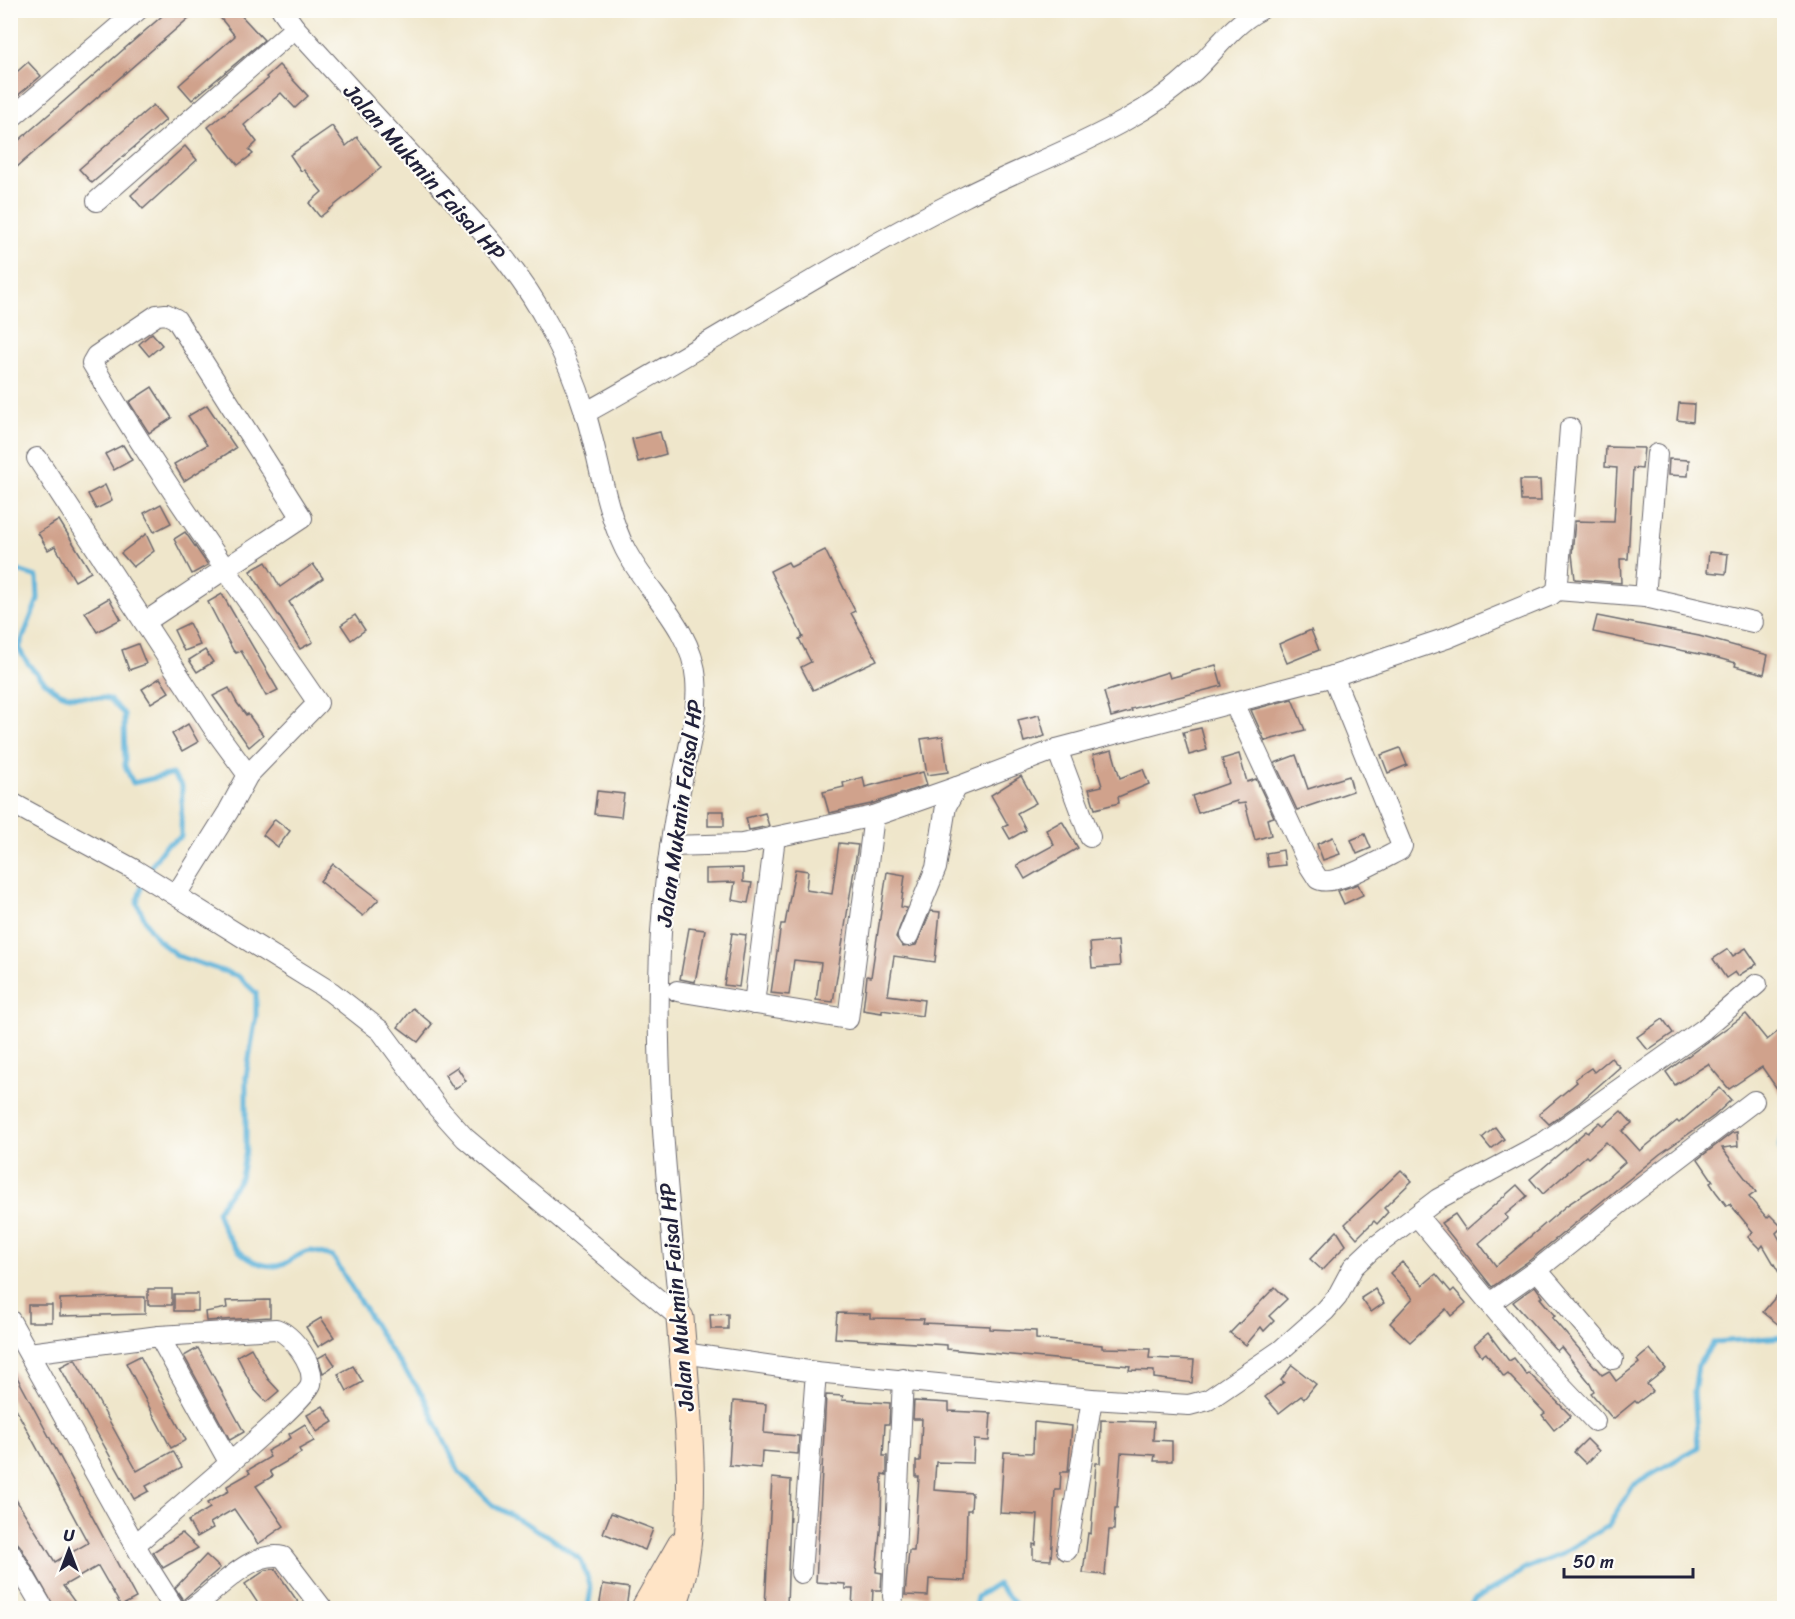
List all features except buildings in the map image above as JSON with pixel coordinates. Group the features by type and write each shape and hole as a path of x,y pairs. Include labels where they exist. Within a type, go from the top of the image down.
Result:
{"street":[{"path":"10,119 138,10"},
{"name":"Jalan Mukmin Faisal HP","path":"282,10 295,28 482,231 548,323 569,368 585,413 605,493 625,548 686,644 696,676 693,732 670,846 663,904 657,1005 658,1073 668,1212 683,1353 689,1452 689,1530 679,1592 672,1608"},
{"path":"585,413 767,310 849,259 964,197 1123,122 1161,100 1192,73 1246,17 1260,10"},
{"path":"97,201 295,28"},
{"path":"145,622 225,568 302,518 176,319 166,314 157,315 96,356 92,363 137,441 225,568 318,703 248,775 228,812 176,895"},
{"path":"1557,590 1570,428"},
{"path":"1645,597 1657,454"},
{"path":"37,458 212,726 248,775"},
{"path":"670,846 742,844 874,816 1057,749 1333,676 1447,638 1525,607 1557,590 1645,597 1753,622"},
{"path":"1234,703 1309,865 1318,879 1327,882 1361,870 1400,850 1401,846 1333,676"},
{"path":"1057,749 1090,837"},
{"path":"908,936 936,868 946,806 957,787"},
{"path":"10,802 135,870 331,992 381,1031 438,1108 465,1138 680,1318"},
{"path":"677,991 848,1019 874,816"},
{"path":"754,1004 774,837"},
{"path":"683,1353 816,1372 903,1379 1092,1400 1189,1405 1208,1400 1281,1350 1325,1311 1337,1297 1353,1267 1438,1199 1546,1141 1712,1023 1756,984"},
{"path":"1490,1303 1537,1270 1754,1101"},
{"path":"1417,1216 1538,1361 1595,1421"},
{"path":"1537,1270 1613,1359"},
{"path":"10,1320 135,1545 174,1608"},
{"path":"29,1353 159,1336 276,1329 287,1333 300,1350 310,1375 307,1391 135,1545"},
{"path":"159,1336 229,1462"},
{"path":"801,1573 816,1372"},
{"path":"893,1597 903,1379"},
{"path":"1067,1550 1092,1400"},
{"name":"Jalan Mukmin Faisal HP","path":"645,1608 689,1530"},
{"path":"10,1552 43,1608"},
{"path":"192,1608 254,1560 266,1554 282,1557 322,1608"}],"waterway":[{"path":"10,568 37,577 38,599 19,648 32,669 59,692 71,696 109,699 124,714 125,766 133,783 172,774 182,786 181,837 165,846 147,872"},
{"path":"143,881 137,903 149,928 160,942 178,956 238,976 256,993 256,1016 246,1077 246,1149 241,1177 217,1211 230,1240 244,1255 264,1265 279,1265 310,1251 333,1257 389,1349 423,1395 459,1472 494,1506 550,1537 581,1560 591,1588 588,1608"},
{"path":"1784,1130 1780,1149 1784,1157"},
{"path":"1469,1608 1474,1600 1527,1568 1559,1555 1608,1526 1632,1486 1698,1447 1694,1392 1698,1365 1714,1342 1784,1337"},
{"path":"975,1608 977,1597 997,1584 1019,1608"}]}
